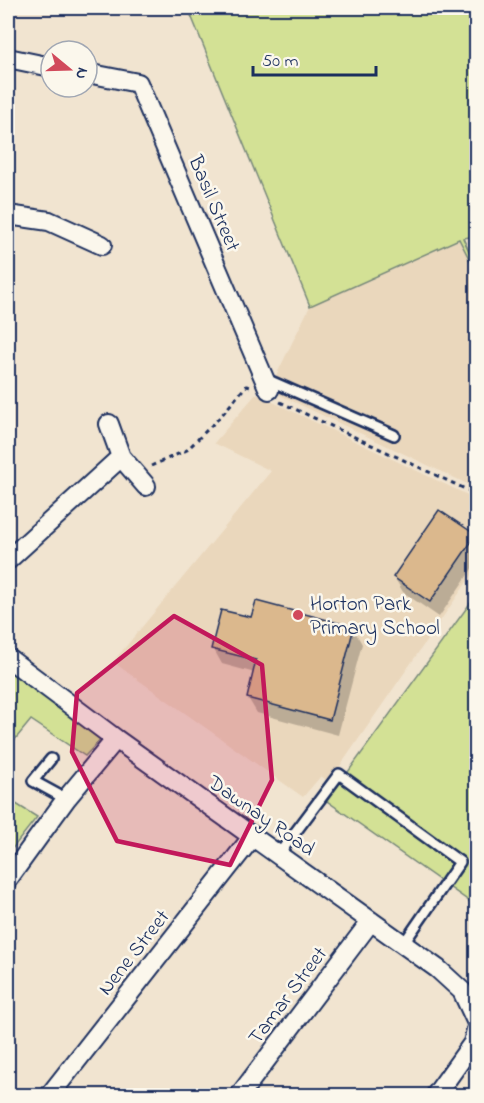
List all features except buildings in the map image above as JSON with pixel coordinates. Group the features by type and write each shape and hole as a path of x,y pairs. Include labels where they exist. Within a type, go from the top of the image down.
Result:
{"street":[{"path":"8,58 39,64"},
{"name":"Basil Street","path":"99,75 138,83 266,384"},
{"path":"8,215 49,221 102,245"},
{"path":"109,424 121,457 141,480"},
{"path":"8,560 121,457"},
{"name":"Dawnay Road","path":"8,658 116,739 438,969 462,991 477,1021"},
{"path":"8,879 66,799 116,739"},
{"name":"Nene Street","path":"49,1095 253,836"},
{"name":"Tamar Street","path":"239,1095 371,921"},
{"path":"435,1095 473,1043 477,1030"}],"lane":[{"path":"266,384 394,435"},
{"path":"51,759 33,781 66,799"},
{"path":"279,854 339,774 460,862 404,943"}],"path":[{"path":"141,480 187,450 246,386 266,384 270,398 477,494"}],"highlighted area":[{"path":"174,616 262,665 272,780 230,865 117,841 72,752 77,693"}],"shaded area":[{"path":"460,239 476,272 476,488 269,390 310,306"},
{"name":"Horton Park Primary School","path":"256,394 476,499 476,569 329,782 321,776 303,797 113,662 271,471 214,443"}],"green space":[{"path":"188,8 476,8 476,236 463,238 476,266 476,272 459,239 310,306"},
{"path":"476,595 476,906 327,801"},
{"path":"8,670 101,739 85,756 31,720 8,748"},
{"path":"8,799 37,817 8,854"}],"place":[{"name":"Horton Park Primary School","path":"298,615"}]}
